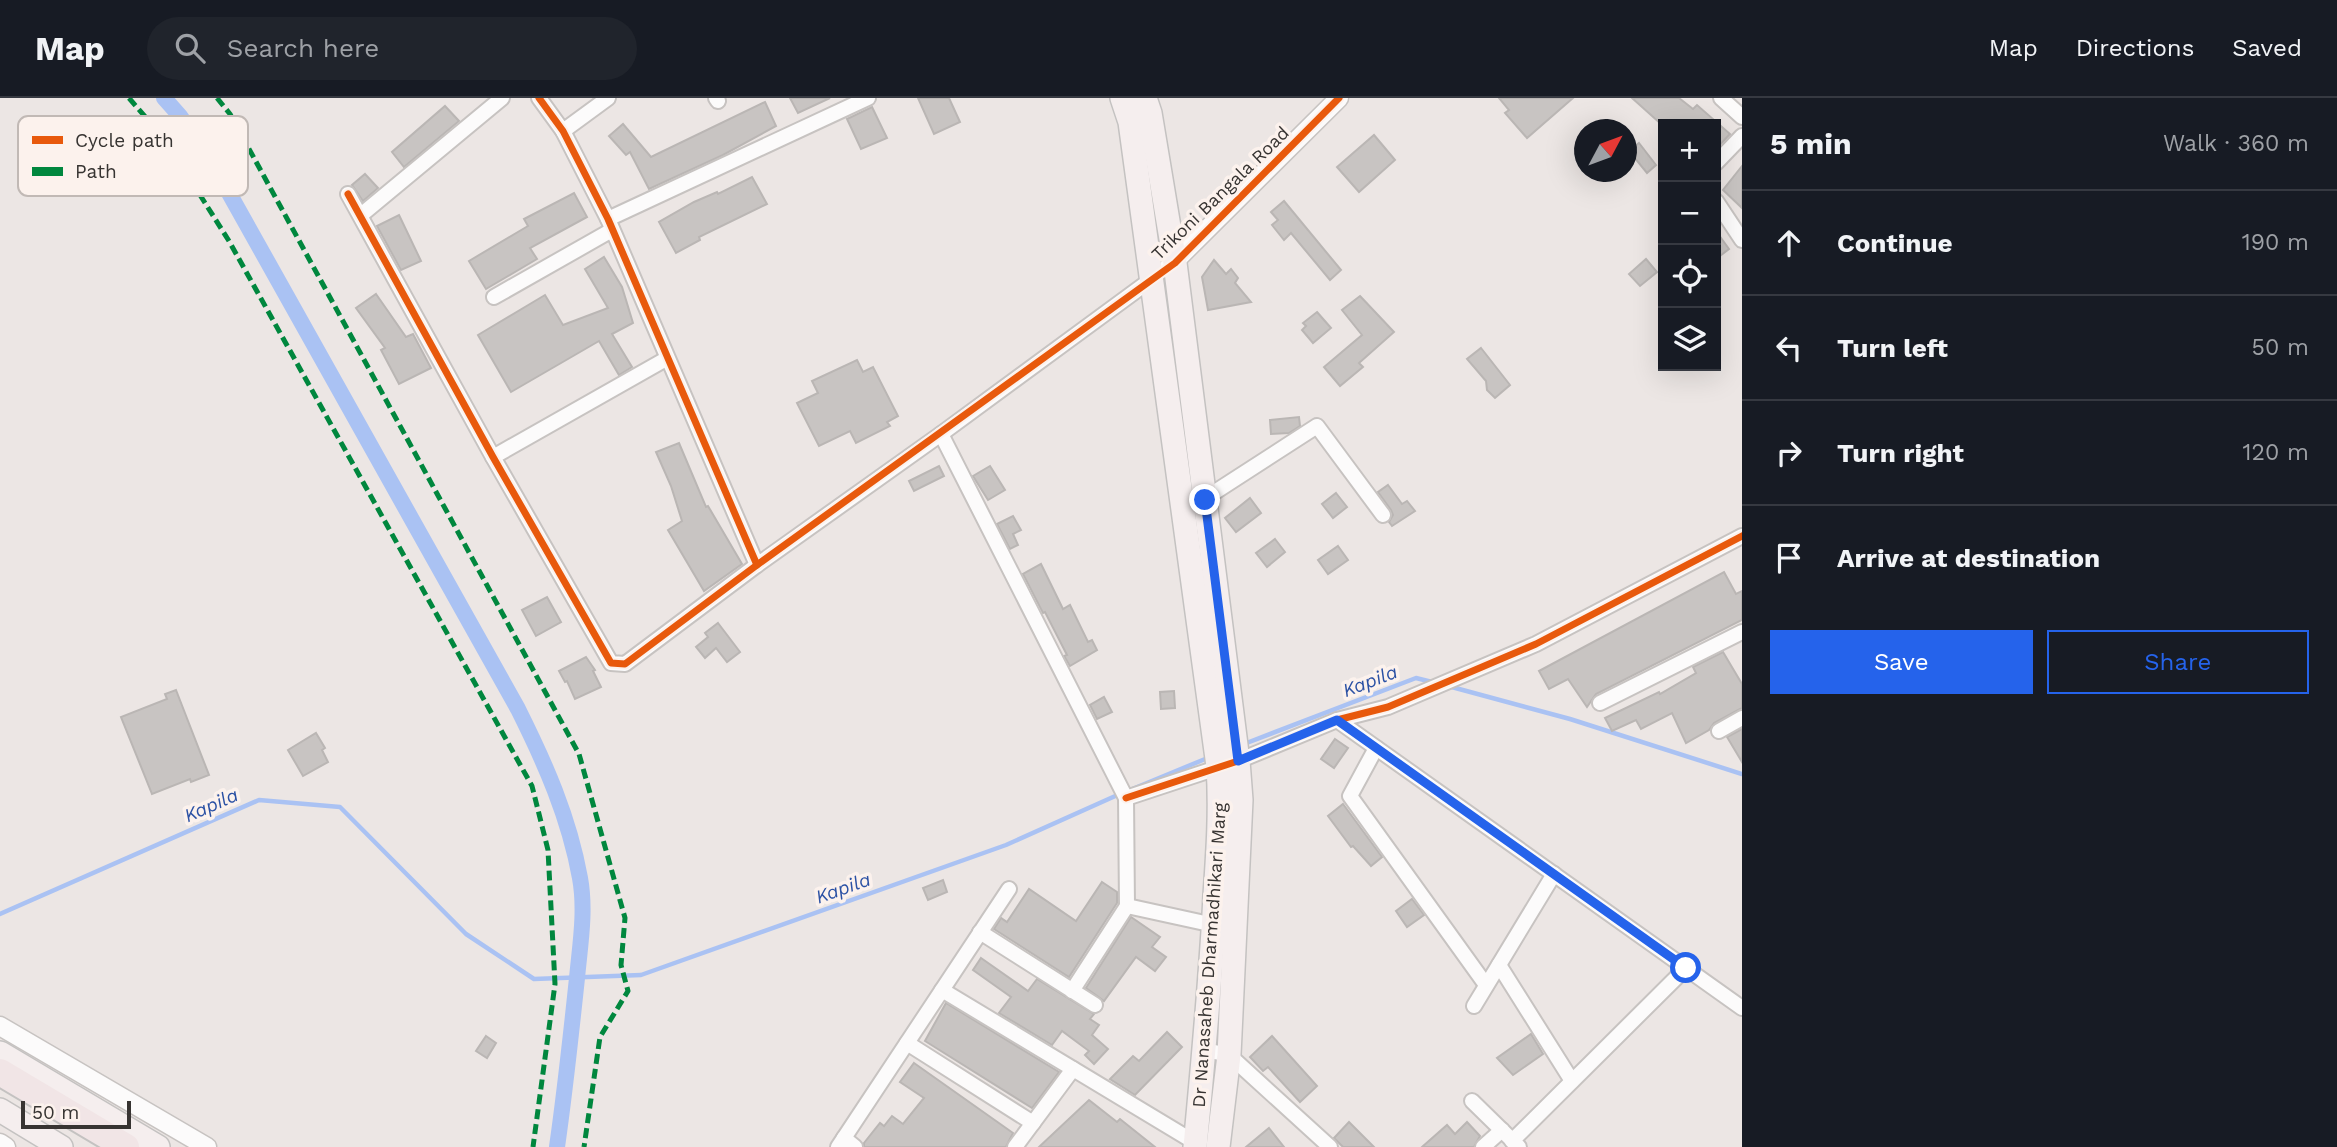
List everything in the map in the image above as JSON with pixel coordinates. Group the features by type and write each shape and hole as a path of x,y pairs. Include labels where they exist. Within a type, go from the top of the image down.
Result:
{"highway":[{"path":"0,1072 126,1147"},
{"path":"0,1091 95,1147"}],"main road":[{"name":"Dr Nanasaheb Dharmadhikari Marg","path":"1122,98 1130,122 1152,279 1194,503"},
{"name":"Dr Nanasaheb Dharmadhikari Marg","path":"1145,98 1175,263 1194,503 1228,764 1241,800 1229,1055 1219,1147"},
{"name":"Dr Nanasaheb Dharmadhikari Marg","path":"1196,1145 1214,925 1220,803 1228,764"},
{"path":"0,1053 158,1147"},
{"path":"0,1110 61,1147"}],"street":[{"path":"361,215 502,98"},
{"path":"539,98 563,131 610,225 757,565"},
{"path":"563,131 608,98"},
{"path":"494,297 610,225 868,98"},
{"name":"Trikoni Bangala Road","path":"1152,279 1175,263 1339,98"},
{"path":"1721,98 1742,117"},
{"path":"1721,158 1742,136"},
{"path":"348,194 607,659 616,665 625,664 1152,279"},
{"path":"1721,208 1742,240"},
{"path":"493,457 666,359"},
{"path":"1194,503 1317,426 1383,515"},
{"path":"941,434 1126,798 1127,906 1073,990"},
{"path":"1126,798 1228,764 1337,720 1388,707 1536,644 1741,540"},
{"path":"1600,703 1742,632"},
{"path":"1719,731 1742,718"},
{"path":"1337,720 1742,1008"},
{"path":"1376,748 1350,796 1486,985"},
{"path":"1474,1006 1554,874"},
{"path":"846,1144 907,1043 1009,890"},
{"path":"1127,906 1214,925"},
{"path":"980,932 1095,1005"},
{"path":"1499,965 1573,1081"},
{"path":"1483,1147 1511,1139 1686,968"},
{"path":"942,990 1196,1145"},
{"path":"0,1026 198,1145"},
{"path":"907,1043 1033,1123"},
{"path":"1205,1050 1229,1055 1330,1147"},
{"path":"1015,1147 1073,1069"},
{"path":"1472,1101 1511,1139"},
{"path":"0,1143 6,1147"}],"building":[{"path":"790,98 830,98 798,113"},
{"path":"918,98 949,98 960,122 934,134"},
{"path":"1499,98 1573,98 1527,138 1505,113 1509,110"},
{"path":"1632,98 1679,98 1693,109 1697,105 1713,119 1658,119 1658,121"},
{"path":"765,102 776,126 723,155 649,189 630,152 626,155 609,136 623,124 651,157"},
{"path":"445,106 459,121 404,167 392,152"},
{"path":"872,107 887,138 861,149 847,119"},
{"path":"1721,126 1730,134 1721,144"},
{"path":"1374,135 1395,160 1359,192 1337,167"},
{"path":"1639,143 1656,165 1647,173 1637,161"},
{"path":"1742,166 1742,208 1723,190"},
{"path":"365,174 378,188 363,201 352,185"},
{"path":"752,177 767,204 699,237 700,240 676,253 659,222 694,202 717,192 718,194"},
{"path":"574,193 587,217 530,248 537,259 486,289 469,261 528,226 524,219"},
{"path":"1284,201 1341,270 1330,280 1291,233 1284,240 1272,225 1278,220 1271,212"},
{"path":"399,215 421,261 401,270 377,226"},
{"path":"1721,238 1729,249 1721,255"},
{"path":"604,257 622,287 633,323 612,334 632,367 619,375 599,341 511,392 478,335 545,295 563,325 608,308 585,269"},
{"path":"1646,259 1657,272 1640,286 1629,274"},
{"path":"1214,260 1226,274 1231,269 1238,278 1235,283 1251,302 1208,310 1202,277"},
{"path":"376,294 406,337 413,334 431,368 399,384 381,350 385,348 356,308"},
{"path":"1360,296 1394,332 1359,363 1363,367 1340,386 1324,367 1362,335 1342,310"},
{"path":"1317,312 1331,328 1313,343 1302,330 1306,326 1303,323"},
{"path":"1481,348 1510,385 1495,398 1487,390 1486,381 1467,359"},
{"path":"857,360 863,372 873,367 898,416 887,422 890,426 856,443 850,431 819,446 797,403 818,393 812,381"},
{"path":"1299,417 1300,426 1289,433 1271,434 1270,420"},
{"path":"679,443 706,507 708,506 742,564 704,591 668,530 682,521 656,452"},
{"path":"939,466 944,476 914,491 909,481"},
{"path":"990,466 1005,490 988,500 973,476"},
{"path":"1388,485 1402,504 1407,501 1415,511 1392,526 1389,522 1393,515 1391,510 1378,492"},
{"path":"1336,493 1347,507 1333,518 1322,504"},
{"path":"1250,498 1261,513 1236,532 1225,518"},
{"path":"1013,516 1021,530 1013,534 1018,545 1010,549 997,524"},
{"path":"1275,539 1285,552 1267,567 1256,553"},
{"path":"1338,546 1348,560 1328,574 1318,560"},
{"path":"1041,564 1063,609 1070,605 1088,642 1092,640 1097,650 1070,666 1064,656 1067,655 1023,574"},
{"path":"1724,572 1736,594 1742,591 1742,620 1596,694 1587,707 1568,679 1549,689 1539,671"},
{"path":"547,597 561,622 536,636 522,610"},
{"path":"718,623 740,652 727,662 716,648 705,658 696,647 708,637 705,633"},
{"path":"1723,652 1742,684 1742,708 1714,723 1709,730 1686,743 1672,713 1641,729 1636,720 1612,731 1605,718 1659,692 1660,694 1696,673 1693,667"},
{"path":"586,657 595,670 593,671 601,687 575,699 559,671"},
{"path":"176,690 209,775 191,782 190,779 152,794 121,717 167,699 165,694"},
{"path":"1174,691 1175,708 1161,709 1160,692"},
{"path":"1104,697 1112,712 1097,719 1090,705"},
{"path":"1742,729 1742,762 1727,737"},
{"path":"316,733 325,748 322,750 328,762 303,776 288,750"},
{"path":"1335,739 1348,748 1334,768 1321,759"},
{"path":"1343,804 1382,857 1371,866 1353,846 1351,847 1328,816"},
{"path":"943,880 947,892 928,900 923,888"},
{"path":"1102,882 1117,892 1117,903 1069,977 994,929 1001,918 1007,922 1029,889 1076,921"},
{"path":"1412,899 1424,915 1407,927 1396,911"},
{"path":"1131,917 1160,937 1152,947 1166,957 1155,971 1136,957 1104,1001 1086,988"},
{"path":"981,958 1028,991 1037,979 1094,1014 1090,1019 1099,1025 1092,1035 1108,1049 1094,1064 1085,1055 1089,1051 1062,1031 1052,1045 999,1013 1011,997 973,970"},
{"path":"946,1003 1059,1072 1032,1108 925,1041"},
{"path":"1167,1032 1182,1047 1135,1095 1110,1079 1133,1056 1139,1061"},
{"path":"1531,1034 1543,1054 1513,1075 1497,1058"},
{"path":"486,1036 496,1043 487,1058 476,1051"},
{"path":"1272,1036 1317,1086 1300,1102 1268,1067 1263,1071 1250,1057"},
{"path":"914,1063 1013,1133 1006,1147 864,1147 864,1143 880,1123 884,1126 892,1116 903,1124 924,1098 900,1082"},
{"path":"1089,1100 1117,1122 1120,1119 1155,1147 1039,1147"},
{"path":"1349,1122 1374,1147 1343,1147 1334,1138"},
{"path":"1467,1122 1480,1136 1474,1147 1422,1147 1447,1125 1455,1134"},
{"path":"1269,1128 1284,1147 1246,1147"}],"waterway":[{"path":"164,98 180,116"},
{"path":"231,196 518,709 555,791 575,855 582,903 577,978 557,1147"},
{"name":"Kapila","path":"1244,744 1416,678 1432,682"},
{"name":"Kapila","path":"1448,686 1570,719 1742,774"},
{"name":"Kapila","path":"1130,790 1210,757"},
{"name":"Kapila","path":"0,914 259,800 340,807 466,934 534,979 641,975 1006,845 1122,793"}],"marked path":[{"path":"129,98 144,116"},
{"path":"217,98 231,116"},
{"path":"248,147 579,754 625,918 621,965 628,991 600,1037 584,1147"},
{"path":"201,196 229,241 532,786 548,850 555,984 533,1147"}],"cycle path":[{"path":"539,98 563,131 608,219 757,565 1175,263 1339,98"},
{"path":"348,194 493,457 611,663 625,664 757,565"},
{"path":"1126,798 1238,761 1337,720 1388,707 1536,644 1742,536"}],"route":[{"path":"1205,500 1238,761 1337,720 1686,968"}]}
